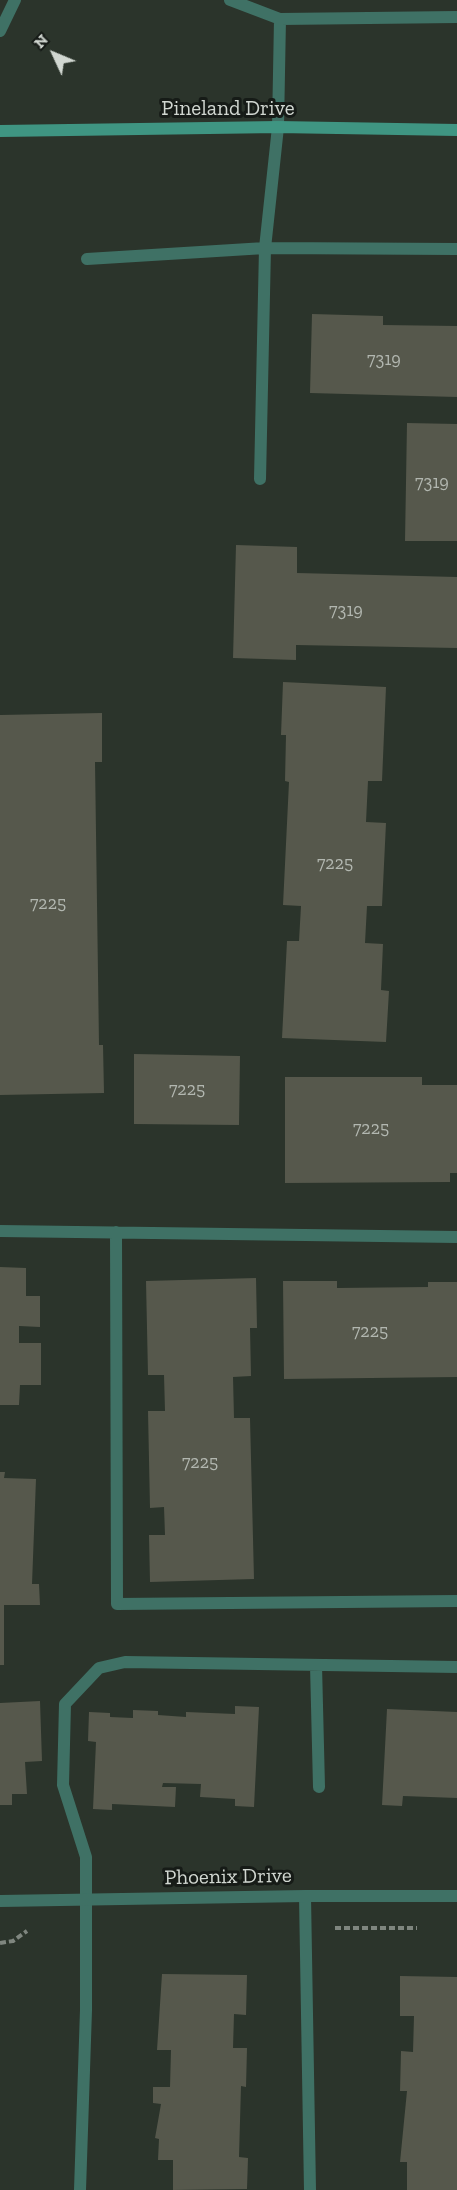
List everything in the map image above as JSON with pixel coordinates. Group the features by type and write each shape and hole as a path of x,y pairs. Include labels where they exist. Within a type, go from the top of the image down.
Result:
{"street":[{"path":"0,31 15,0"},
{"path":"230,0 280,19 457,17"},
{"path":"260,479 265,248 278,127 280,19"},
{"name":"Pineland Drive","path":"0,131 278,127 457,130"},
{"path":"87,259 265,248 457,249"},
{"path":"0,1231 457,1237"},
{"path":"116,1232 117,1604 457,1601"},
{"path":"80,2190 86,2010 86,1857 63,1785 65,1704 99,1668 125,1662 457,1667"},
{"path":"316,1665 319,1787"},
{"path":"305,1896 310,2190"},
{"name":"Phoenix Drive","path":"0,1901 457,1896"}],"path":[{"path":"0,1943 14,1941 25,1932"}],"building":[{"path":"312,314 383,316 383,325 457,326 457,397 310,393"},
{"path":"407,423 457,424 457,541 405,541"},
{"path":"236,545 297,547 297,573 457,577 457,648 296,645 296,660 233,658"},
{"path":"283,682 386,687 382,781 368,781 366,822 386,823 382,906 367,906 365,943 383,944 381,990 389,991 386,1042 282,1038 287,941 299,941 301,906 283,905 289,782 285,781 286,735 281,735"},
{"path":"102,713 102,762 95,762 99,1045 103,1045 104,1093 0,1095 0,715"},
{"path":"134,1054 240,1056 239,1125 134,1124"},
{"path":"285,1077 422,1077 422,1085 457,1085 457,1173 450,1173 450,1182 285,1183"},
{"path":"0,1267 26,1268 26,1296 40,1296 40,1327 19,1326 19,1343 41,1343 41,1385 20,1385 19,1405 0,1405"},
{"path":"256,1278 257,1328 250,1328 251,1376 233,1377 234,1418 250,1418 254,1579 150,1582 149,1535 165,1535 164,1507 150,1508 148,1411 165,1411 164,1375 148,1375 146,1281"},
{"path":"283,1281 337,1281 337,1288 428,1287 428,1282 457,1282 457,1377 284,1379"},
{"path":"0,1472 5,1472 4,1478 36,1479 32,1584 39,1584 40,1605 4,1605 4,1665 0,1665"},
{"path":"40,1701 42,1761 25,1762 27,1794 12,1794 12,1805 0,1805 0,1703"},
{"path":"235,1706 259,1707 254,1807 235,1806 235,1799 200,1797 201,1784 163,1783 162,1787 176,1787 175,1807 112,1804 112,1810 93,1809 96,1742 88,1741 89,1712 110,1713 110,1717 133,1718 133,1710 158,1711 158,1715 186,1717 186,1712 235,1714"},
{"path":"387,1709 457,1712 457,1798 403,1796 402,1806 382,1805"},
{"path":"162,1974 247,1975 246,2015 234,2014 233,2048 247,2048 246,2087 241,2086 239,2157 248,2158 247,2189 173,2190 173,2160 158,2160 159,2139 155,2138 161,2104 153,2103 153,2087 170,2087 171,2050 157,2050"},
{"path":"400,1976 457,1977 457,2190 407,2190 407,2162 400,2162 407,2091 400,2091 401,2051 413,2052 414,2016 400,2016"}]}
